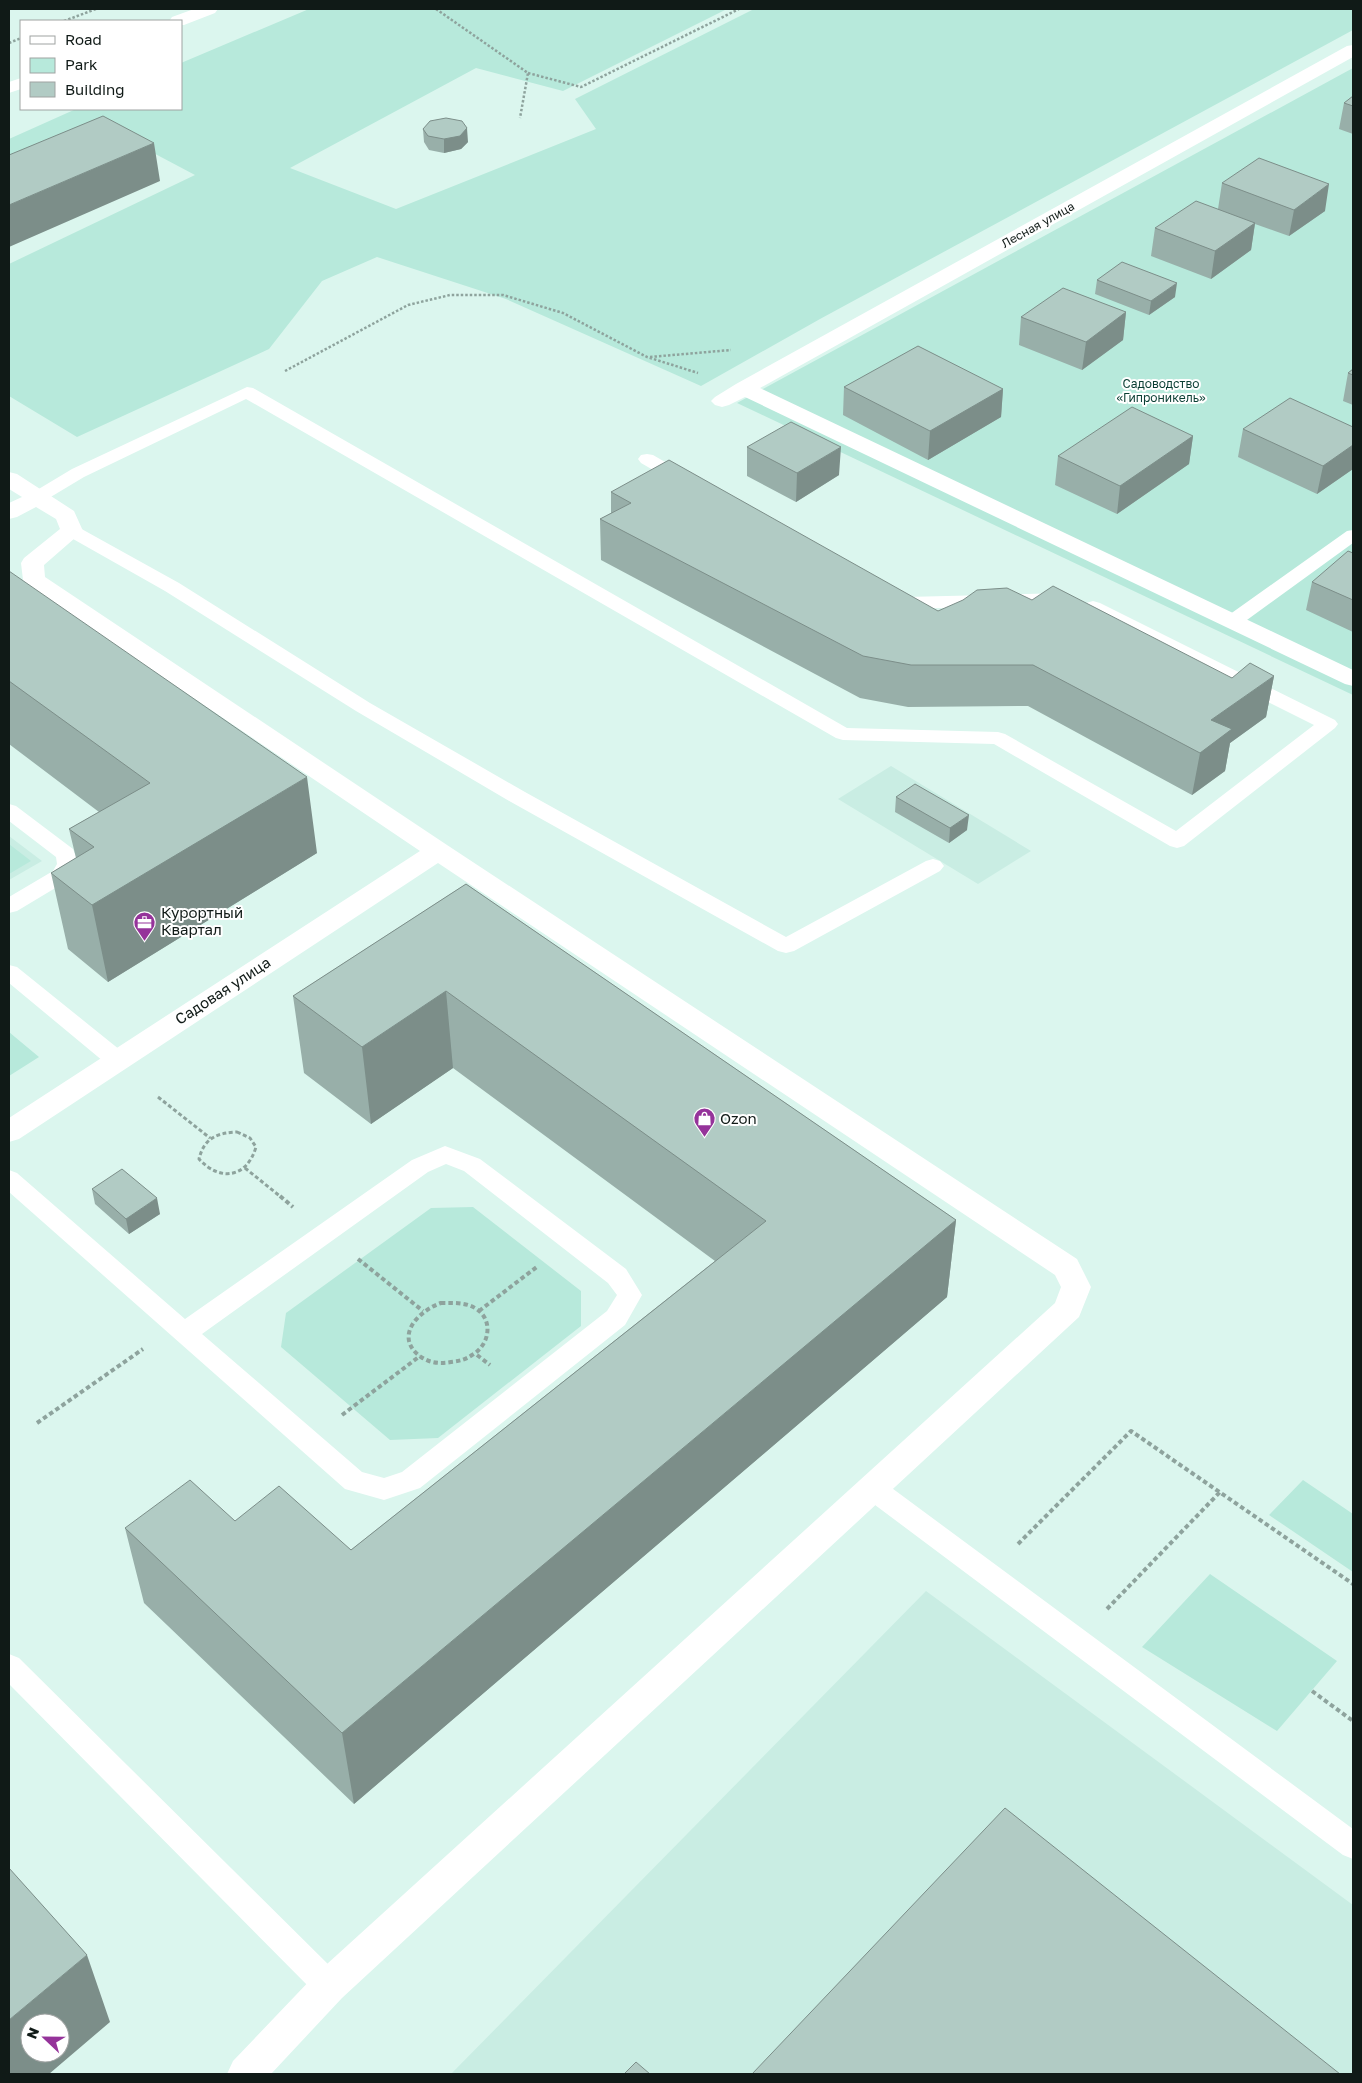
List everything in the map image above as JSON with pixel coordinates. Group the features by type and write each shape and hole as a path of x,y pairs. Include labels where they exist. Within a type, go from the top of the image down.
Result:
{"street":[{"path":"181,20 209,9"},
{"name":"Лесная улица","path":"722,401 1353,50"},
{"path":"743,388 1353,680"},
{"path":"9,479 66,516 72,531 32,563 34,580 438,851 1066,1267 1076,1287 1068,1309 330,1986 246,2074"},
{"path":"9,512 38,498"},
{"name":"Садовая улица","path":"9,1132 438,851"}],"lane":[{"path":"38,498 78,473 248,392 843,734 998,738 1177,841 1328,724 1077,599 902,603 877,588"},
{"path":"647,459 698,488"},
{"path":"72,531 172,587 362,707 518,798 786,946 933,866"},
{"path":"1233,621 1353,535"},
{"path":"9,811 66,854 68,864 60,876 9,906"},
{"path":"9,972 118,1060"},
{"path":"9,1179 180,1329 354,1481 384,1489 411,1480 616,1318 630,1295 617,1276 472,1165 445,1156 420,1166 180,1329"},
{"path":"872,1488 1353,1846"},
{"path":"9,1666 330,1986"}],"path":[{"path":"67,20 96,9"},
{"path":"436,9 528,73 582,87 740,9"},
{"path":"520,118 528,73"},
{"path":"248,392 408,305 450,294 503,295 563,313 647,357 743,388"},
{"path":"158,1097 210,1138"},
{"path":"238,1132 250,1138 256,1147 255,1158 245,1168 232,1174 218,1173 205,1168 199,1159 201,1148 210,1138 223,1133 238,1132"},
{"path":"479,1311 571,1241"},
{"path":"441,1302 461,1303 479,1311 488,1325 487,1340 477,1355 458,1363 437,1364 420,1356 410,1342 411,1325 423,1311 441,1302"},
{"path":"37,1423 180,1329"},
{"path":"308,1441 420,1356"},
{"path":"988,1574 1131,1431 1353,1584"},
{"path":"1077,1641 1220,1492"},
{"path":"1312,1692 1353,1720"}],"shaded area":[{"path":"891,766 1031,851 978,884 838,799"},
{"path":"9,836 42,861 9,880"},
{"path":"926,1591 1353,1905 1353,2074 451,2074"}],"green space":[{"path":"309,9 727,9 563,91 476,68 290,168 396,209 596,129 575,99 754,9 1353,9 1353,30 820,319 701,386 506,299 377,257 322,281 269,349 77,437 9,396 9,264 195,175 127,139 9,179 9,139 74,110 182,110 182,63"},
{"name":"Садоводство «Гипроникель»","path":"1353,68 1353,695 737,403"},
{"path":"9,844 31,861 9,874"},
{"path":"9,1032 39,1057 9,1076"},
{"path":"473,1207 581,1291 581,1326 438,1438 390,1440 281,1347 286,1313 431,1208"},
{"path":"1303,1480 1353,1514 1353,1572 1269,1515"},
{"path":"1210,1574 1337,1661 1277,1731 1142,1647"}],"building":[{"path":"1353,96 1353,106 1344,103"},
{"path":"103,116 154,143 9,205 9,155"},
{"path":"446,118 462,121 467,128 460,136 444,139 428,136 423,129 430,121"},
{"path":"1259,158 1329,184 1294,210 1222,183"},
{"path":"1196,201 1255,223 1215,251 1155,228"},
{"path":"1122,262 1177,283 1151,301 1097,280"},
{"path":"1063,288 1126,312 1086,342 1021,317"},
{"path":"918,346 1003,389 930,431 844,387"},
{"path":"1290,398 1353,427 1353,445 1323,466 1243,429"},
{"path":"1132,407 1193,436 1120,486 1058,456"},
{"path":"791,422 841,447 797,473 747,447"},
{"path":"669,460 938,611 963,600 977,590 1007,588 1032,600 1053,586 1232,678 1250,663 1274,676 1211,720 1232,729 1200,753 1033,665 911,665 863,656 600,519 631,503 611,492"},
{"path":"1348,551 1353,553 1353,600 1312,582"},
{"path":"9,571 307,777 92,905 51,873 94,847 69,829 150,783 9,681"},
{"path":"915,784 969,815 950,828 896,797"},
{"path":"466,884 956,1220 342,1733 125,1528 190,1480 235,1521 279,1486 351,1550 766,1221 446,991 362,1047 293,996"},
{"path":"122,1169 157,1198 126,1219 92,1189"},
{"path":"1005,1808 1340,2074 752,2074"},
{"path":"9,1868 87,1955 9,2020"},
{"path":"636,2062 650,2074 624,2074"}],"place":[{"name":"Курортный Квартал","path":"145,941"},
{"name":"Ozon","path":"704,1138"}]}
